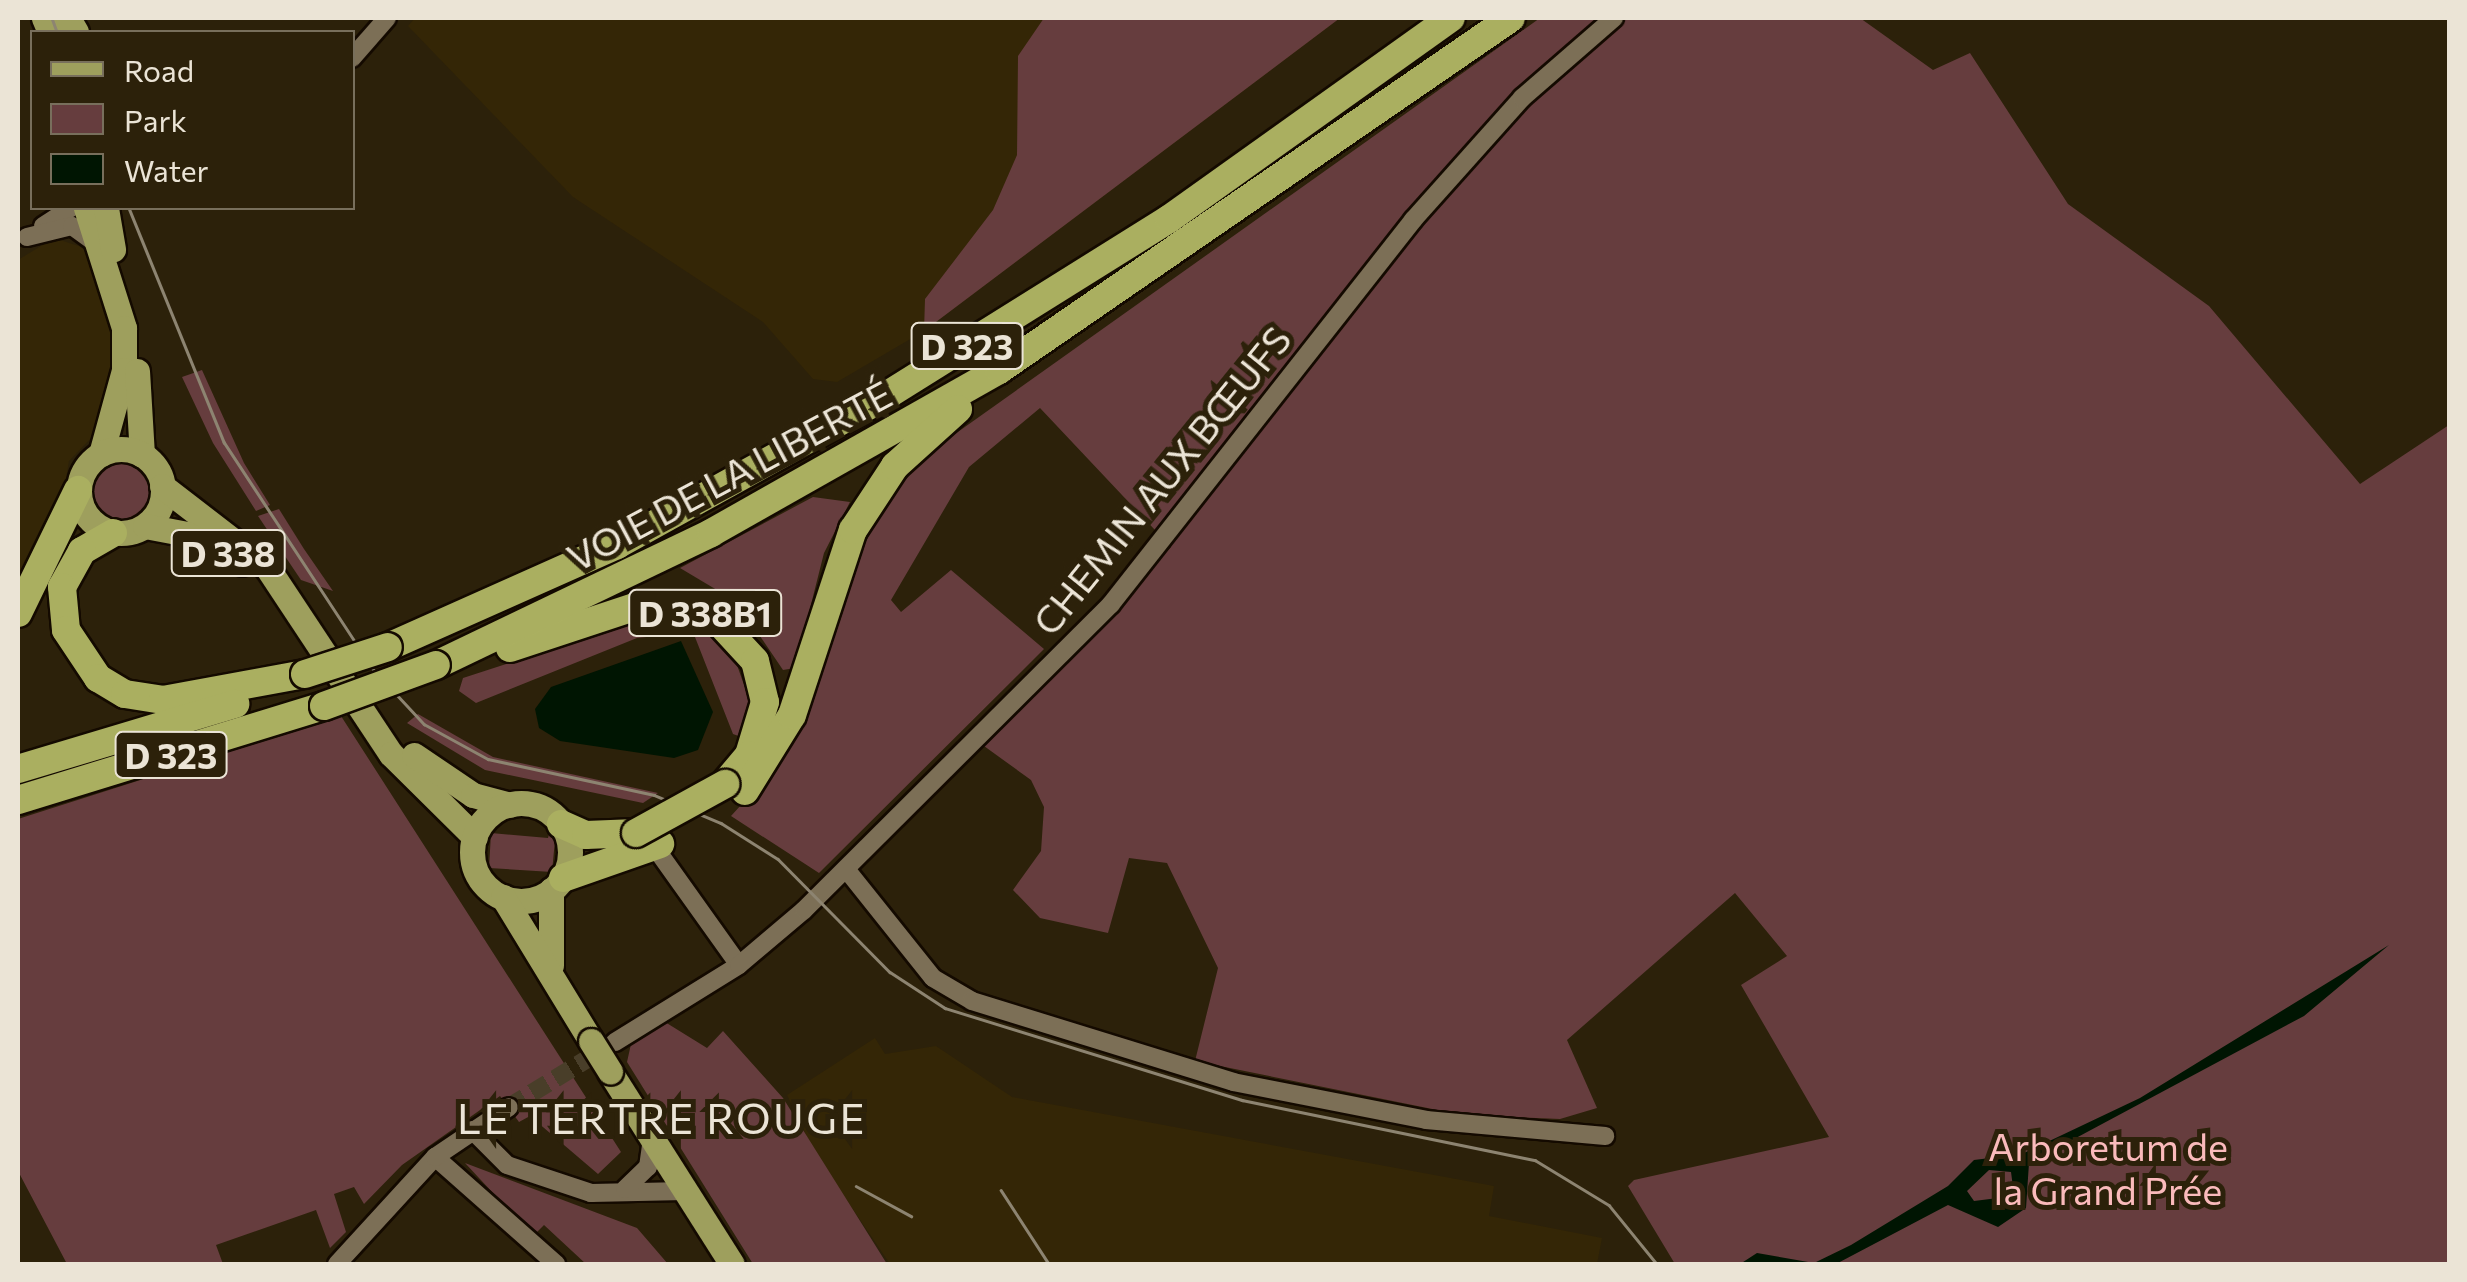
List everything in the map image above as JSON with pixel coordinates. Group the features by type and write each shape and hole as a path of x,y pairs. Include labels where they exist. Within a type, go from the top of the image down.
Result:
{"highway":[{"name":"VOIE DE LA LIBERTÉ","path":"18,769 211,712 305,674 388,647 616,545 889,394 1170,219 1452,18"},
{"name":"VOIE DE LA LIBERTÉ","path":"18,800 324,706 436,665 711,533 1000,370 1510,18"},
{"path":"557,884 650,841 735,787 792,715 828,589 864,512 895,466 1000,370"},
{"path":"18,613 78,490"},
{"path":"113,532 75,559 61,595 72,644 111,687 164,700 305,674"},
{"name":"D 338B1","path":"436,665 485,657 636,606 707,614 748,649 764,688 756,737 735,787"},
{"path":"561,824 586,835 650,841"}],"main road":[{"path":"99,211 135,318 142,455 162,486 145,526 113,532 87,517 78,490 101,454 124,370 124,328 98,248 99,211"},
{"path":"101,454 142,455"},
{"name":"D 338","path":"162,486 252,550 296,609 391,754 474,837"},
{"name":"D 338","path":"145,526 230,554 296,609"},
{"name":"D 338","path":"374,724 473,795 510,805"},
{"path":"554,980 546,933 557,884 570,850 561,824 539,807 510,805 488,816 474,837 477,872 503,897 554,980 603,1042 610,1072 732,1264"},
{"path":"503,897 528,900 557,884"}],"street":[{"path":"355,55 387,18"},
{"name":"CHEMIN AUX BŒUFS","path":"603,1042 739,965 846,870 1111,604 1413,220 1522,98 1614,18"},
{"path":"22,240 68,210"},
{"path":"22,240 77,227 98,248"},
{"path":"650,841 739,965"},
{"path":"846,870 933,978 972,1001 1233,1082 1426,1120 1605,1136"},
{"path":"337,1264 435,1157 509,1106"},
{"path":"472,1130 507,1166 591,1193 685,1190"},
{"path":"620,1192 648,1167 652,1139"},
{"path":"435,1157 556,1264"}],"shaded area":[{"path":"415,18 1340,18 924,331 837,382 813,379 763,322 573,197 408,26"},
{"path":"54,238 91,250 117,337 96,433 69,461 62,502 18,579 18,260"},
{"path":"875,1038 885,1054 936,1046 1012,1097 1494,1186 1489,1216 1602,1238 1597,1264 890,1264 814,1152 787,1095"}],"green space":[{"path":"1044,18 1340,18 924,331 925,299 993,210 1017,155 1018,56"},
{"name":"Arboretum de la Grand Prée","path":"1540,18 1860,18 1933,70 1970,53 2068,204 2209,306 2360,484 2449,425 2449,1264 1675,1264 1628,1186 1634,1180 1829,1137 1741,985 1787,956 1735,893 1567,1040 1597,1108 1560,1119 1462,1115 1195,1061 1218,968 1167,863 1129,858 1108,933 1040,918 1013,890 1041,851 1044,807 1031,780 984,746 1171,547 1040,408 969,467 891,600 901,612 951,570 1044,649 819,873 731,816 783,759 854,561 879,513 924,456"},
{"path":"202,370 244,463 270,505 256,511 213,443 182,377"},
{"path":"121,457 134,459 144,467 152,477 152,503 144,513 134,521 121,523 108,521 98,513 90,503 88,490 90,477 98,467 108,459"},
{"path":"813,497 850,502 824,553 795,668 783,670 737,602 680,568"},
{"path":"279,509 333,591 301,580 258,516"},
{"path":"684,618 718,636 737,665 749,699 744,738 733,734 693,632 637,638 476,703 459,691 463,678 627,625"},
{"path":"418,714 493,757 658,793 643,803 485,770 407,723"},
{"path":"341,716 621,1152 598,1174 530,1116 519,1122 500,1096 402,1165 364,1204 354,1187 334,1194 346,1232 330,1248 316,1210 216,1245 223,1264 67,1264 18,1171 18,819"},
{"path":"550,831 555,840 552,872 489,868 491,833 548,838"},
{"path":"665,1022 707,1048 723,1031 783,1098 887,1264 753,1264 627,1062 631,1044"},
{"path":"465,1163 637,1228 668,1264 586,1264 544,1225 533,1236"}],"water":[{"path":"681,641 713,712 698,750 674,758 560,741 539,728 535,709 551,687"},
{"path":"2389,945 2304,1016 2029,1163 2026,1208 1998,1227 1948,1205 1836,1264 1740,1264 1757,1253 1814,1263 1948,1186 1974,1160 2022,1154 2140,1098","holes":["1989,1170 2011,1172 2013,1187 2006,1197 1974,1201 1967,1191"]}],"tunnel":[{"path":"509,1107 607,1047"}],"tram line":[{"path":"52,18 56,30"},
{"path":"130,210 224,442 374,670 424,724 488,759 654,795 721,823 778,859 890,972 945,1008 1242,1100 1535,1160 1609,1205 1657,1264"},
{"path":"856,1186 911,1216"},
{"path":"1001,1190 1049,1264"}],"district":[{"name":"LE TERTRE ROUGE","path":"662,1117"}]}
